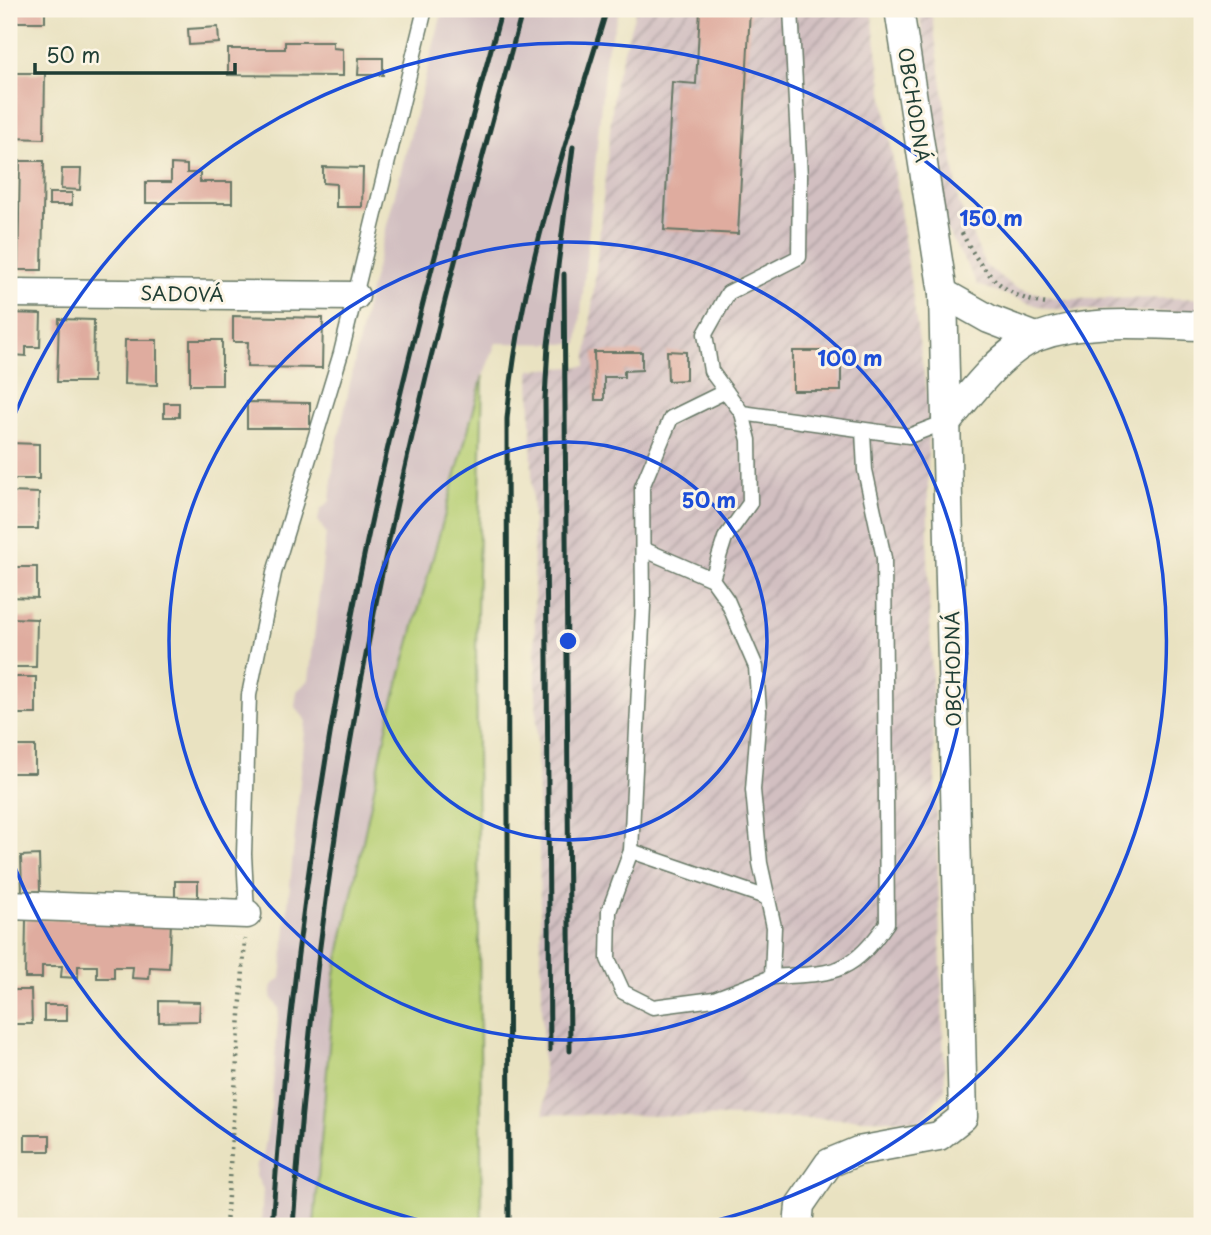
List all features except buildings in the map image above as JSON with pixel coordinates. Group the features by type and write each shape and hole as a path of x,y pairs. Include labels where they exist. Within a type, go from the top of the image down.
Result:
{"street":[{"name":"OBCHODNÁ","path":"798,1226 800,1205 829,1163 858,1151 939,1136 962,1117 943,293 899,9"},
{"name":"SADOVÁ","path":"9,293 355,296"},
{"path":"943,293 989,319 1036,337"},
{"path":"947,421 979,383 1015,351 1036,337 1076,328 1115,325 1202,326"},
{"path":"9,905 247,914"}],"lane":[{"path":"247,914 244,854 249,695 274,573 355,296 425,9"},
{"path":"712,579 725,538 750,503 748,440 742,413 711,371 705,334 728,293 799,257 800,177 791,9"},
{"path":"726,391 671,418 642,487 643,606 631,851 609,911 608,959 623,992 653,1007 714,999 772,977 834,973 869,950 887,923 884,558 865,470 863,431"},
{"path":"742,413 909,436 947,421"},
{"path":"643,549 712,579 727,600 756,667 759,711 753,790 760,863 774,927 772,977"},
{"path":"631,851 768,898"}],"path":[{"path":"958,226 978,264 990,277 1013,294 1057,305"},
{"path":"226,1226 247,914"}],"shaded area":[{"path":"443,9 620,9 606,53 578,344 496,343 483,376 390,713 335,974 314,1226 261,1226 263,1189 256,1176 257,1163 263,1157 271,1108 279,1008 271,997 272,986 281,978 306,720 295,707 297,691 309,680 326,533 318,521 320,510 330,501 334,460 367,302"},
{"path":"636,9 871,9 928,403 928,557 945,1090 922,1120 544,1114 530,370 586,366 615,81"},
{"path":"919,9 931,9 959,203 985,265 1014,287 1059,299 1202,298 1202,313 1047,309 978,285 945,227"}],"green space":[{"path":"483,376 476,652 482,1226 314,1226 335,974 390,713"}],"railway":[{"path":"272,1226 304,906 342,669 372,517 406,371 502,9"},
{"path":"293,1226 314,993 360,685 425,382 523,9"},
{"path":"509,1226 507,419 513,366 533,262 607,9"},
{"path":"550,1050 545,399 548,345 573,147"},
{"path":"564,274 570,1051"}]}
